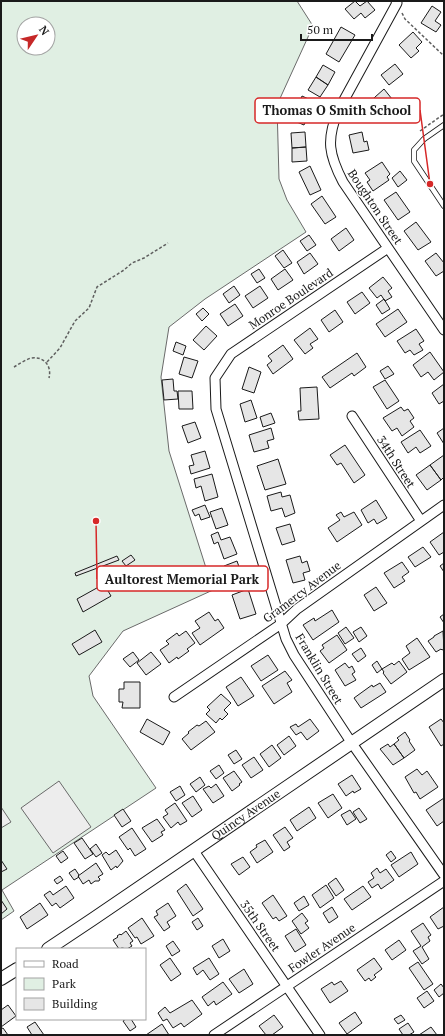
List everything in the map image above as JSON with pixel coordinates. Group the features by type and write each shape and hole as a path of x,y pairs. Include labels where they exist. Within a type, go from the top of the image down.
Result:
{"street":[{"name":"Boughton Street","path":"397,2 338,111 330,134 332,156 336,169 343,182 444,330"},
{"name":"Monroe Boulevard","path":"215,378 231,354 388,248"},
{"name":"Franklin Street","path":"215,378 216,409 281,624 294,655 351,742 444,875"},
{"name":"34th Street","path":"352,416 420,521"},
{"name":"Gramercy Avenue","path":"174,697 281,624 297,609 444,505"},
{"name":"Quincy Avenue","path":"49,948 444,680"},
{"name":"35th Street","path":"194,851 320,1035"},
{"name":"Fowler Avenue","path":"214,1035 444,880"},
{"path":"1,979 16,970"}],"lane":[{"path":"444,125 424,139 414,150 414,161 444,206"}],"path":[{"path":"397,2 405,19 444,56"},
{"path":"420,131 444,114"},
{"path":"47,362 60,348 75,321 89,308 97,287 124,270 132,263 144,258 168,243"},
{"path":"14,367 30,359 39,359 47,362 50,369 49,378"}],"green space":[{"path":"1,1 297,1 313,26 277,105 279,179 287,200 306,232 205,299 169,327 161,377 169,451 213,590 123,631 89,676 93,696 156,788 2,890 14,911 1,920"}],"shaded area":[{"path":"59,781 91,827 53,853 21,808"},
{"path":"1,807 11,822 1,828"}],"building":[{"path":"355,1 360,6 367,1 375,10 365,18 361,13 354,19 345,9"},
{"path":"432,6 441,12 435,21 441,25 436,32 421,23"},
{"path":"341,27 355,35 339,62 326,54"},
{"path":"413,32 422,42 416,48 419,51 411,58 399,45"},
{"path":"395,64 403,74 389,85 381,75"},
{"path":"323,65 335,72 328,85 316,77"},
{"path":"316,77 328,85 320,97 308,90"},
{"path":"384,89 392,99 373,115 365,106"},
{"path":"302,96 315,102 309,114 297,108"},
{"path":"297,108 309,114 304,125 292,120"},
{"path":"305,132 306,147 292,148 291,133"},
{"path":"362,132 364,142 367,141 369,150 353,153 349,135"},
{"path":"306,147 307,161 292,162 292,148"},
{"path":"382,162 390,174 387,177 389,180 373,191 367,182 370,180 365,173"},
{"path":"310,166 321,190 310,195 299,172"},
{"path":"400,171 407,180 398,187 392,178"},
{"path":"396,192 410,212 398,220 384,200"},
{"path":"322,196 336,217 325,224 311,204"},
{"path":"416,222 431,242 418,250 404,231"},
{"path":"346,228 354,240 339,251 331,239"},
{"path":"309,235 316,245 307,251 300,241"},
{"path":"283,250 292,263 284,268 275,256"},
{"path":"310,253 318,264 304,274 297,262"},
{"path":"436,253 444,263 444,271 436,276 425,261"},
{"path":"259,269 265,278 257,283 251,274"},
{"path":"285,269 293,280 278,290 271,279"},
{"path":"383,277 392,288 388,291 392,297 385,301 381,295 377,298 369,288"},
{"path":"234,286 240,295 229,303 223,294"},
{"path":"260,286 268,298 253,308 245,296"},
{"path":"362,292 370,303 355,314 347,302"},
{"path":"384,299 390,309 382,314 376,305"},
{"path":"235,304 243,316 228,326 220,314"},
{"path":"203,308 209,314 202,321 196,314"},
{"path":"398,309 407,322 385,337 376,324"},
{"path":"335,310 343,322 329,332 321,320"},
{"path":"206,326 217,336 204,350 193,340"},
{"path":"310,328 318,339 310,344 313,348 305,354 294,340"},
{"path":"416,329 424,341 419,344 423,350 414,355 410,350 405,353 397,341"},
{"path":"176,342 186,346 183,355 173,351"},
{"path":"283,345 293,359 273,374 267,365 272,361 268,356"},
{"path":"430,352 444,372 434,380 428,372 421,377 413,365"},
{"path":"357,353 366,367 354,376 352,373 330,388 322,377"},
{"path":"184,357 198,361 192,378 179,374"},
{"path":"388,366 394,374 385,379 380,371"},
{"path":"249,367 261,372 254,393 242,389"},
{"path":"173,379 174,391 177,391 178,399 164,400 162,380"},
{"path":"385,380 399,401 387,409 373,387"},
{"path":"444,384 444,401 439,404 432,393"},
{"path":"317,387 319,419 299,420 298,411 301,411 300,388"},
{"path":"178,391 192,391 193,409 179,409"},
{"path":"251,400 257,418 245,422 240,404"},
{"path":"401,407 404,411 408,409 414,418 410,421 414,427 402,436 397,428 392,431 383,418"},
{"path":"271,413 275,423 263,427 260,417"},
{"path":"195,422 201,438 188,443 182,426"},
{"path":"271,428 274,439 267,441 269,448 254,452 249,435"},
{"path":"444,428 444,444 437,433"},
{"path":"420,430 431,446 420,453 416,447 408,453 401,442"},
{"path":"345,445 365,475 354,483 341,463 337,465 330,455"},
{"path":"205,451 210,468 191,474 189,466 194,465 191,455"},
{"path":"444,455 444,477 441,480 430,465"},
{"path":"278,459 286,484 265,490 257,466"},
{"path":"430,465 441,480 427,490 416,475"},
{"path":"212,474 218,497 205,501 201,486 196,488 194,479"},
{"path":"281,492 282,497 290,495 295,513 285,517 282,508 271,511 267,496"},
{"path":"376,500 387,518 377,524 374,519 368,523 361,510"},
{"path":"205,505 210,517 201,520 199,514 195,516 192,510"},
{"path":"222,508 228,525 216,529 210,512"},
{"path":"341,512 344,517 354,512 362,525 337,542 328,528 340,520 336,515"},
{"path":"290,524 295,541 282,545 276,528"},
{"path":"218,532 221,540 230,537 237,554 224,559 218,542 214,544 211,535"},
{"path":"444,532 444,552 439,555 430,542"},
{"path":"423,547 431,557 415,567 408,557"},
{"path":"131,555 135,560 126,566 122,561"},
{"path":"117,556 119,560 76,576 75,573"},
{"path":"300,556 302,563 307,561 310,571 303,573 305,580 293,583 286,560"},
{"path":"237,561 245,584 232,589 224,566"},
{"path":"402,562 409,572 402,577 405,581 394,588 384,573"},
{"path":"444,563 444,572 440,566"},
{"path":"104,584 111,596 83,612 77,599"},
{"path":"376,587 387,603 374,611 364,595"},
{"path":"248,589 256,614 240,619 232,595"},
{"path":"332,610 339,622 313,640 303,625 314,618 315,621"},
{"path":"209,612 215,621 218,619 224,628 200,645 192,633 200,628 195,621"},
{"path":"444,614 444,623 440,617"},
{"path":"346,627 354,638 345,644 338,633"},
{"path":"361,627 367,636 359,642 353,632"},
{"path":"95,630 102,642 79,655 72,644"},
{"path":"186,631 195,643 187,649 189,651 178,659 177,657 169,663 160,650 169,644 166,641 177,633 179,636"},
{"path":"443,631 444,649 436,652 428,641"},
{"path":"337,635 347,650 329,663 320,651 324,648 322,645"},
{"path":"417,638 430,657 409,670 402,659 410,653 406,646"},
{"path":"361,648 366,656 358,662 352,654"},
{"path":"133,652 139,660 130,667 123,659"},
{"path":"151,652 161,664 146,675 137,663"},
{"path":"268,655 278,670 261,681 251,666"},
{"path":"377,661 382,669 377,673 372,665"},
{"path":"399,661 407,672 391,684 383,673 384,672 382,669 392,663 394,665"},
{"path":"345,663 349,668 352,666 355,672 352,674 356,680 345,686 335,670"},
{"path":"285,671 292,680 287,683 292,692 274,704 262,686"},
{"path":"241,677 254,696 238,706 226,687"},
{"path":"124,682 140,682 140,708 122,708 123,702 119,702 119,689 124,689"},
{"path":"380,683 386,692 361,708 354,698 372,685 373,687"},
{"path":"221,694 231,703 224,710 228,714 222,720 220,718 216,723 206,714 210,710 207,707"},
{"path":"147,719 170,732 163,745 140,732"},
{"path":"310,719 319,731 307,740 301,732 296,735 290,727 296,724 298,727"},
{"path":"441,719 444,723 444,744 441,746 429,727"},
{"path":"206,721 215,732 191,750 182,739 197,725 199,726"},
{"path":"405,732 415,750 404,758 394,744 399,740 397,738"},
{"path":"289,736 296,746 284,755 277,745"},
{"path":"388,744 390,747 394,744 404,758 393,765 380,749"},
{"path":"272,745 281,758 269,767 260,754"},
{"path":"236,750 242,759 234,764 228,755"},
{"path":"254,757 263,770 251,778 242,765"},
{"path":"219,765 224,773 216,779 210,771"},
{"path":"417,769 422,775 427,771 438,787 420,799 416,792 414,793 405,777"},
{"path":"234,771 242,782 232,791 223,778"},
{"path":"352,775 361,789 354,793 353,791 346,796 338,784"},
{"path":"200,777 205,785 196,792 190,784"},
{"path":"216,784 224,796 213,803 203,789 209,786 211,788"},
{"path":"180,786 185,795 176,801 170,792"},
{"path":"333,794 342,808 328,818 318,803"},
{"path":"193,796 202,810 192,817 182,803"},
{"path":"444,798 444,821 437,826 426,810"},
{"path":"175,803 187,821 180,825 178,822 171,828 163,817 168,814 165,810"},
{"path":"309,807 316,818 297,831 290,820"},
{"path":"359,808 367,819 360,823 353,812"},
{"path":"123,809 131,821 122,827 114,815"},
{"path":"350,810 356,819 347,825 341,815"},
{"path":"157,819 165,830 161,832 163,835 152,842 142,828"},
{"path":"285,827 293,838 287,842 290,847 284,851 273,835"},
{"path":"132,828 146,849 135,856 130,848 128,850 119,837"},
{"path":"82,838 93,854 85,859 74,843"},
{"path":"265,840 273,852 257,863 250,852 257,847 256,845"},
{"path":"96,844 102,853 96,857 90,849"},
{"path":"116,850 123,861 117,868 116,866 111,870 102,855 106,852 109,855"},
{"path":"63,851 68,858 61,863 56,856"},
{"path":"391,851 396,858 391,862 386,855"},
{"path":"411,852 418,864 399,877 391,865"},
{"path":"243,857 250,867 239,875 231,864"},
{"path":"1,860 7,869 1,872"},
{"path":"96,863 103,874 98,877 100,879 99,881 95,881 91,884 89,880 83,884 78,876"},
{"path":"377,868 380,873 386,869 394,880 381,889 378,884 372,888 368,882 374,878 371,873"},
{"path":"75,869 79,877 74,880 69,873"},
{"path":"60,876 63,880 57,884 54,880"},
{"path":"336,878 344,890 336,896 328,884"},
{"path":"186,884 203,909 193,916 177,891"},
{"path":"326,885 334,898 320,908 312,895"},
{"path":"66,886 74,898 60,908 56,903 52,906 44,895 50,891 53,895"},
{"path":"363,886 371,897 352,910 344,899"},
{"path":"273,895 287,916 279,921 276,917 273,919 262,903"},
{"path":"304,896 309,905 299,911 294,903"},
{"path":"1,900 7,909 1,914"},
{"path":"40,903 48,915 27,929 20,917"},
{"path":"168,903 176,916 167,922 170,927 164,931 154,917 158,915 156,911"},
{"path":"332,907 338,917 329,923 323,913"},
{"path":"444,907 444,926 438,929 430,917"},
{"path":"302,913 308,921 305,923 309,928 301,934 292,921"},
{"path":"142,918 154,936 141,944 137,937 135,938 128,928"},
{"path":"198,918 203,926 197,930 192,922"},
{"path":"423,923 431,935 428,937 430,941 422,947 429,959 422,964 413,951 421,946 411,931"},
{"path":"296,929 306,945 295,952 285,936"},
{"path":"126,931 133,941 130,943 132,946 129,948 118,948 113,940 120,934 121,935"},
{"path":"223,939 230,951 219,958 212,946"},
{"path":"399,940 406,950 392,960 385,950"},
{"path":"173,941 180,951 172,956 166,946"},
{"path":"170,958 181,974 171,981 160,965"},
{"path":"209,958 219,974 210,980 203,970 197,975 193,968"},
{"path":"374,958 382,969 374,975 376,977 371,981 369,978 365,981 357,970"},
{"path":"418,962 433,984 424,990 409,968"},
{"path":"244,969 253,984 239,993 229,979"},
{"path":"341,981 348,991 330,1003 321,989 332,982 334,985"},
{"path":"223,982 232,994 216,1005 214,1001 208,1006 202,997"},
{"path":"441,984 444,988 444,993 439,997 434,990"},
{"path":"427,991 434,1001 424,1008 417,998"},
{"path":"192,1000 202,1014 184,1027 181,1023 173,1028 167,1019 163,1021 158,1013 165,1007 170,1013"},
{"path":"8,1005 16,1016 1,1027 1,1010"},
{"path":"355,1012 362,1023 347,1034 339,1023"},
{"path":"274,1015 283,1027 272,1035 266,1035 259,1026"},
{"path":"401,1015 405,1020 398,1024 394,1019"},
{"path":"132,1020 136,1027 130,1031 123,1021"},
{"path":"35,1022 44,1035 32,1035 27,1027"},
{"path":"408,1023 414,1032 409,1035 403,1035 399,1029"},
{"path":"162,1024 169,1035 146,1035"},
{"path":"431,1027 437,1035 419,1035"},
{"path":"3,1028 8,1035 1,1035 1,1029"}],"place":[{"name":"Thomas O Smith School","path":"430,184"},
{"name":"Aultorest Memorial Park","path":"96,521"}]}
